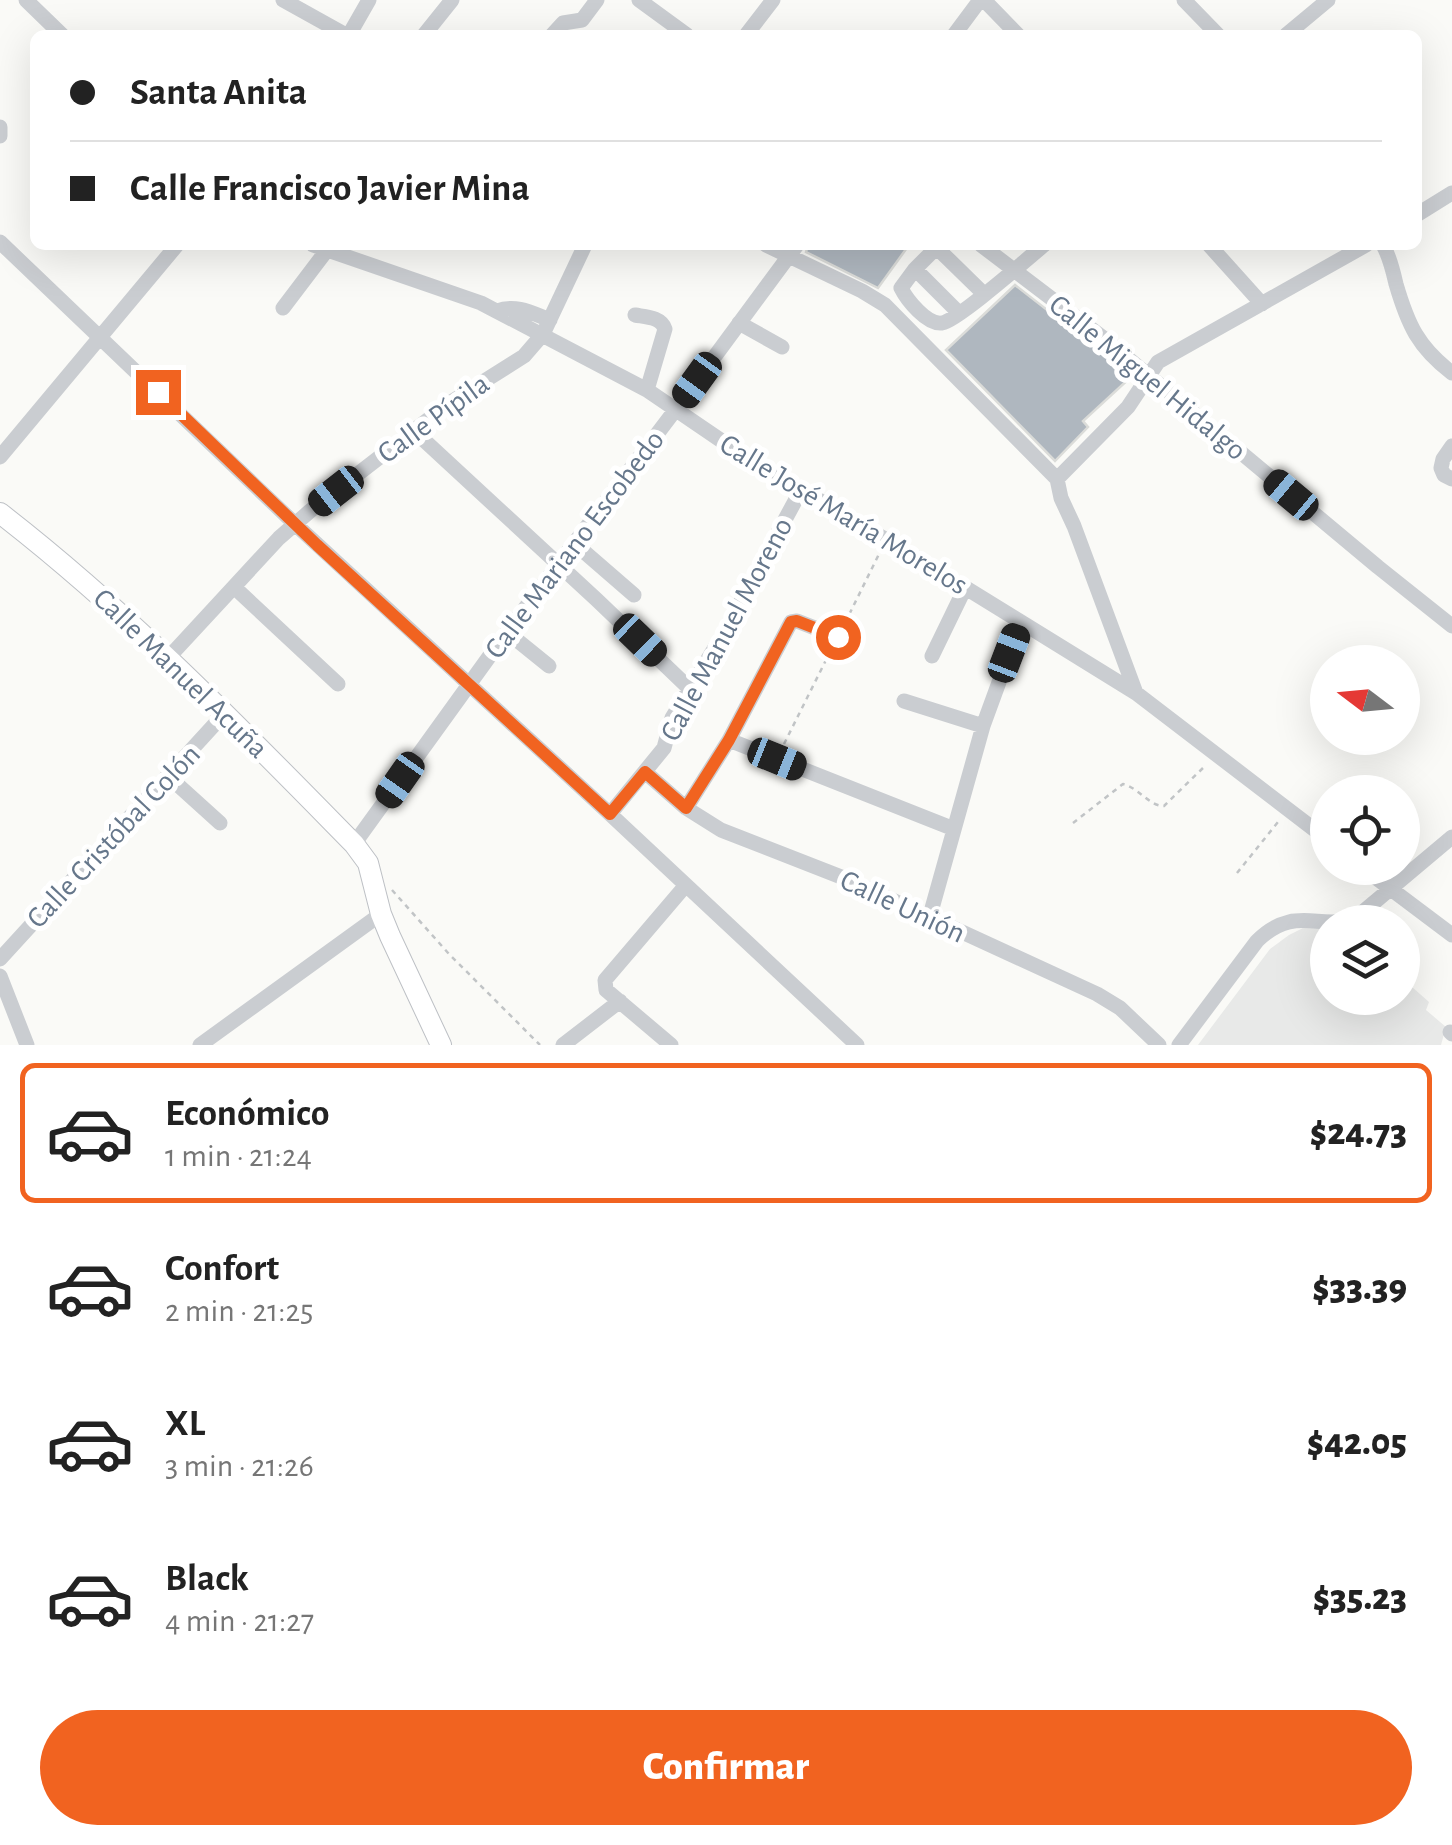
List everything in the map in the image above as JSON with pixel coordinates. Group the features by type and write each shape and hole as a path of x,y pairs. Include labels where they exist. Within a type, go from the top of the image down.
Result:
{"main road":[{"name":"Calle Manuel Acuña","path":"0,513 96,591 169,658 354,844 368,863 382,914 441,1045"}],"street":[{"path":"26,0 57,30"},
{"path":"282,0 339,30"},
{"path":"351,30 368,0"},
{"path":"428,30 452,0"},
{"path":"557,30 564,23 582,20 597,0"},
{"path":"638,0 680,30"},
{"path":"750,30 773,0"},
{"path":"958,30 982,0 1013,30"},
{"path":"1184,0 1213,30"},
{"path":"1292,30 1328,0"},
{"path":"0,127 0,136"},
{"path":"1422,212 1450,196"},
{"path":"0,242 295,524 856,1045"},
{"path":"0,457 174,250"},
{"path":"283,308 318,250"},
{"name":"Calle José María Morelos","path":"329,250 497,310 524,310 614,374 646,390 738,452 1136,693 1310,826"},
{"name":"Calle Pípila","path":"169,658 295,524 450,402 524,356 546,327 583,250"},
{"path":"793,250 898,315 1057,479 1136,693"},
{"name":"Calle Mariano Escobedo","path":"354,844 793,250"},
{"path":"984,294 938,250 932,250 902,284 902,292 930,320 944,322 960,313 984,294 1014,270 1038,250"},
{"name":"Calle Miguel Hidalgo","path":"988,250 1148,374 1452,626"},
{"path":"1213,250 1262,304"},
{"path":"1057,479 1128,407 1148,374 1164,358 1357,250"},
{"path":"1385,250 1413,332 1452,374"},
{"path":"915,268 960,313"},
{"path":"635,315 664,325 646,390"},
{"path":"916,334 930,320"},
{"path":"739,323 782,347"},
{"path":"413,430 691,690"},
{"path":"1452,446 1441,468 1452,479"},
{"name":"Calle Manuel Moreno","path":"740,602 801,490"},
{"path":"574,543 634,596"},
{"path":"234,587 338,684"},
{"path":"932,656 965,588"},
{"path":"686,808 729,740 791,622 838,637"},
{"path":"929,918 984,726 1021,622"},
{"path":"507,632 549,666"},
{"name":"Calle Manuel Moreno","path":"610,814 664,748 672,718 716,646"},
{"path":"904,701 984,726"},
{"name":"Calle Cristóbal Colón","path":"0,959 226,713"},
{"path":"729,740 954,829"},
{"name":"Calle Unión","path":"645,772 686,808 721,830 816,866 1110,1001 1159,1045"},
{"path":"168,776 220,822"},
{"path":"1178,1045 1267,931 1297,920 1350,920 1358,916 1452,836"},
{"path":"671,1045 606,990 605,980 686,885"},
{"path":"1386,885 1452,935"},
{"path":"200,1045 382,914"},
{"path":"0,976 28,1045"},
{"path":"562,1045 620,1001"}],"path":[{"name":"Calle Manuel Moreno","path":"716,646 740,602"},
{"path":"1073,823 1123,784 1157,806 1164,806 1216,754"},
{"path":"1237,873 1288,810"},
{"path":"394,892 449,954 540,1045"}],"shaded area":[{"path":"1310,926 1310,1015 1420,1015 1420,994 1429,1002 1426,1010 1446,1027 1441,1045 1198,1045 1270,949"}],"building":[{"path":"807,250 905,250 878,288"},
{"path":"1015,285 1132,376 1083,421 1088,427 1055,461 946,350"}],"route":[{"path":"158,392 317,545 610,814 645,772 686,808 729,740 791,622 795,620 838,637"}]}
